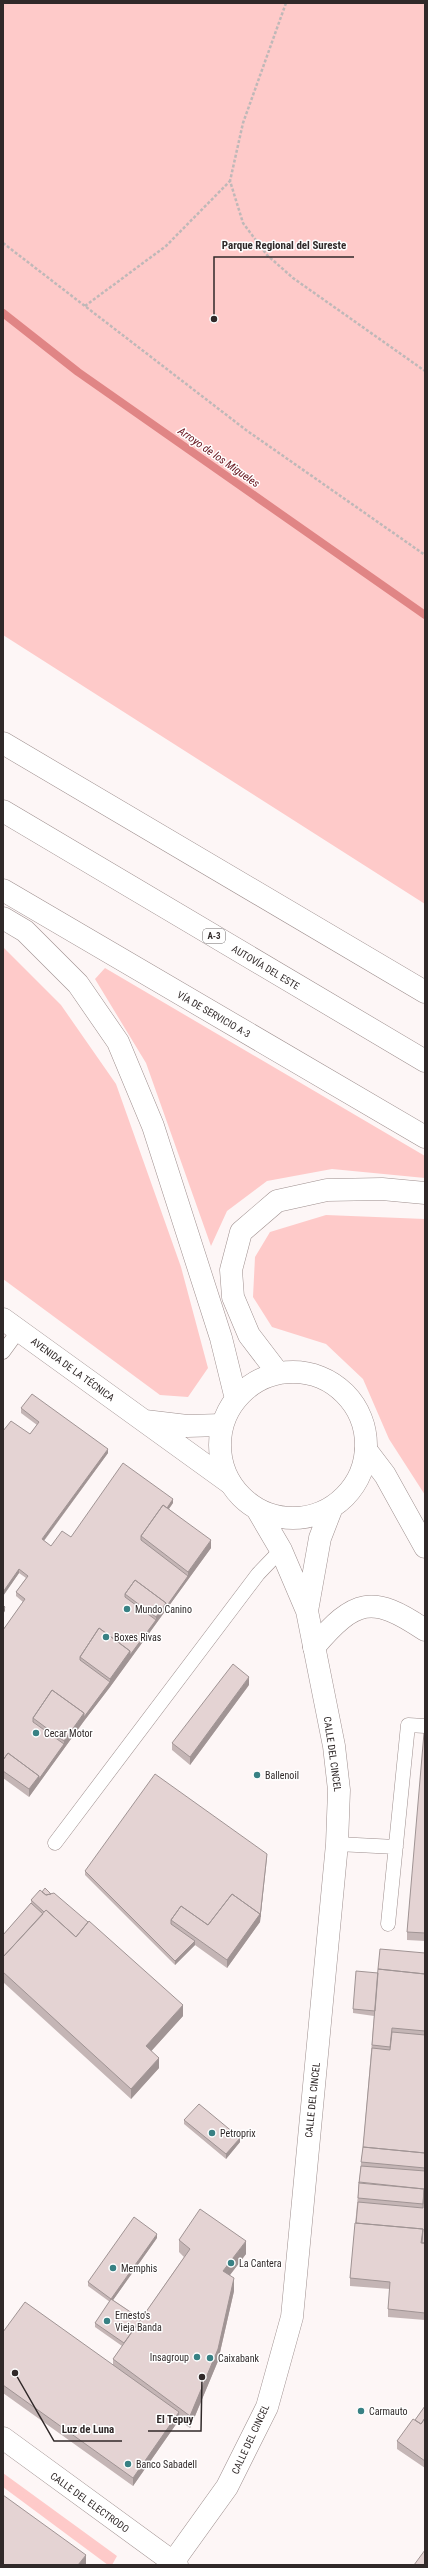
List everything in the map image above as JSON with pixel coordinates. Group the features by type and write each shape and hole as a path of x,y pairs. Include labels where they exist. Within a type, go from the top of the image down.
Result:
{"main road":[{"path":"3,743 425,992"},
{"name":"AUTOVÍA DEL ESTE","path":"3,811 425,1061"},
{"name":"VÍA DE SERVICIO A-3","path":"3,890 425,1137"},
{"path":"3,918 25,931 78,984 118,1042 153,1126 221,1338 236,1399"},
{"path":"278,1373 249,1335 233,1297 231,1270 240,1232 277,1201 327,1190 382,1189 425,1193"},
{"name":"AVENIDA DE LA TÉCNICA","path":"11,1324 230,1483"},
{"path":"301,1372 322,1378 341,1390 356,1407 364,1427 366,1450 361,1472 349,1492 332,1507 314,1515 294,1518 275,1516 256,1509 242,1498 230,1483 222,1465 219,1445 222,1425 236,1399 255,1382 278,1373 301,1372"},
{"name":"AVENIDA DE LA TÉCNICA","path":"142,1420 187,1426 222,1425"},
{"path":"366,1450 385,1475 425,1547"},
{"path":"307,1611 320,1538 332,1507"},
{"path":"256,1509 281,1550 307,1611"},
{"path":"314,1647 336,1621 361,1607 381,1606 401,1613 425,1630"},
{"name":"CALLE DEL CINCEL","path":"174,2564 227,2487 267,2407 292,2316 337,1844 340,1790 334,1746 307,1611"},
{"name":"CALLE DEL ELECTRODO","path":"3,2438 174,2564"}],"lane":[{"path":"3,1352 11,1324"},
{"path":"54,1842 258,1574 281,1550"},
{"path":"388,1924 408,1725 425,1726"},
{"path":"337,1844 396,1847"}],"path":[{"path":"286,3 243,123 230,181 243,223 267,256 294,278 425,371"},
{"path":"85,306 166,246 230,181"},
{"path":"3,243 246,430 425,555"}],"shaded area":[{"path":"3,3 425,3 425,904 3,635"},
{"path":"3,947 61,1005 116,1084 181,1267 208,1368 188,1397 160,1395 3,1279"},
{"path":"105,968 425,1156 425,1178 332,1169 267,1181 227,1211 211,1246 146,1063 95,979"},
{"path":"326,1215 425,1219 425,1495 389,1439 363,1379 326,1344 272,1327 253,1297 255,1257 270,1232"},
{"path":"3,2473 117,2556 112,2565 108,2565 3,2487"}],"building":[{"path":"32,1394 108,1449 42,1539 51,1546 62,1531 71,1537 123,1463 173,1499 167,1508 163,1505 141,1536 141,1540 188,1576 166,1607 166,1603 135,1580 125,1594 125,1597 156,1620 130,1655 130,1651 99,1628 80,1657 80,1660 110,1682 84,1717 84,1713 52,1690 33,1718 33,1722 64,1744 39,1779 39,1776 8,1753 3,1760 3,1630 25,1599 16,1592 28,1576 19,1569 3,1592 3,1431 11,1421 30,1434 39,1422 21,1408"},
{"path":"163,1505 211,1540 188,1572 141,1536"},
{"path":"135,1580 166,1603 156,1617 125,1594"},
{"path":"99,1628 130,1651 110,1679 80,1657"},
{"path":"233,1664 249,1677 190,1757 172,1743"},
{"path":"52,1690 84,1713 64,1741 33,1718"},
{"path":"425,1733 425,1933 407,1932"},
{"path":"8,1753 39,1776 29,1789 3,1771 3,1760"},
{"path":"155,1774 267,1854 260,1917 260,1914 232,1894 208,1925 181,1906 171,1920 171,1924 195,1941 175,1961 85,1871"},
{"path":"45,1888 51,1894 46,1895 42,1892"},
{"path":"40,1890 46,1895 54,1893 88,1922 76,1937 46,1910 44,1912 31,1900"},
{"path":"232,1894 260,1914 227,1960 171,1920 181,1906 208,1925"},
{"path":"31,1903 43,1914 3,1957 3,1935"},
{"path":"46,1910 76,1937 89,1921 183,2005 146,2046 159,2058 131,2089 3,1972 3,1957"},
{"path":"380,1949 425,1953 425,1974 378,1969"},
{"path":"378,1969 425,1974 425,2031 392,2028 390,2047 372,2045"},
{"path":"356,1971 378,1973 375,2011 353,2009"},
{"path":"392,2032 425,2035 425,2153 363,2147 372,2048 390,2050"},
{"name":"Petroprix","path":"199,2104 240,2138 226,2154 184,2120"},
{"path":"363,2147 425,2153 425,2168 361,2162"},
{"path":"361,2166 425,2171 425,2243 422,2243 423,2229 356,2223 358,2202 423,2208 424,2189 359,2183"},
{"path":"359,2182 424,2189 423,2204 358,2198"},
{"path":"200,2209 246,2241 223,2271 234,2278 218,2349 190,2416 113,2359 190,2249 179,2240"},
{"path":"134,2217 157,2234 111,2299 88,2282"},
{"path":"355,2223 423,2229 421,2243 425,2243 425,2313 388,2309 390,2282 350,2278"},
{"path":"111,2299 141,2319 124,2343 95,2323"},
{"path":"25,2302 179,2412 133,2478 3,2385 3,2332"},
{"path":"425,2406 425,2418 421,2424 415,2420"},
{"path":"425,2418 425,2461 397,2441 413,2419 421,2424"},
{"path":"3,2495 86,2555 78,2565 3,2565"},
{"path":"425,2550 425,2565 414,2565"}],"waterway":[{"name":"Arroyo de los Migueles","path":"3,313 78,372 425,615"}],"place":[{"name":"Parque Regional del Sureste","path":"214,319"},
{"name":"Mundo Canino","path":"127,1609"},
{"name":"Boxes Rivas","path":"106,1637"},
{"name":"Cecar Motor","path":"36,1733"},
{"name":"Ballenoil","path":"257,1775"},
{"name":"Petroprix","path":"212,2133"},
{"name":"La Cantera","path":"231,2263"},
{"name":"Memphis","path":"113,2268"},
{"name":"Ernesto's Vieja Banda","path":"107,2321"},
{"name":"Insagroup","path":"197,2357"},
{"name":"Caixabank","path":"210,2358"},
{"name":"Luz de Luna","path":"15,2373"},
{"name":"El Tepuy","path":"202,2377"},
{"name":"Carmauto","path":"361,2411"},
{"name":"Banco Sabadell","path":"128,2464"}]}
